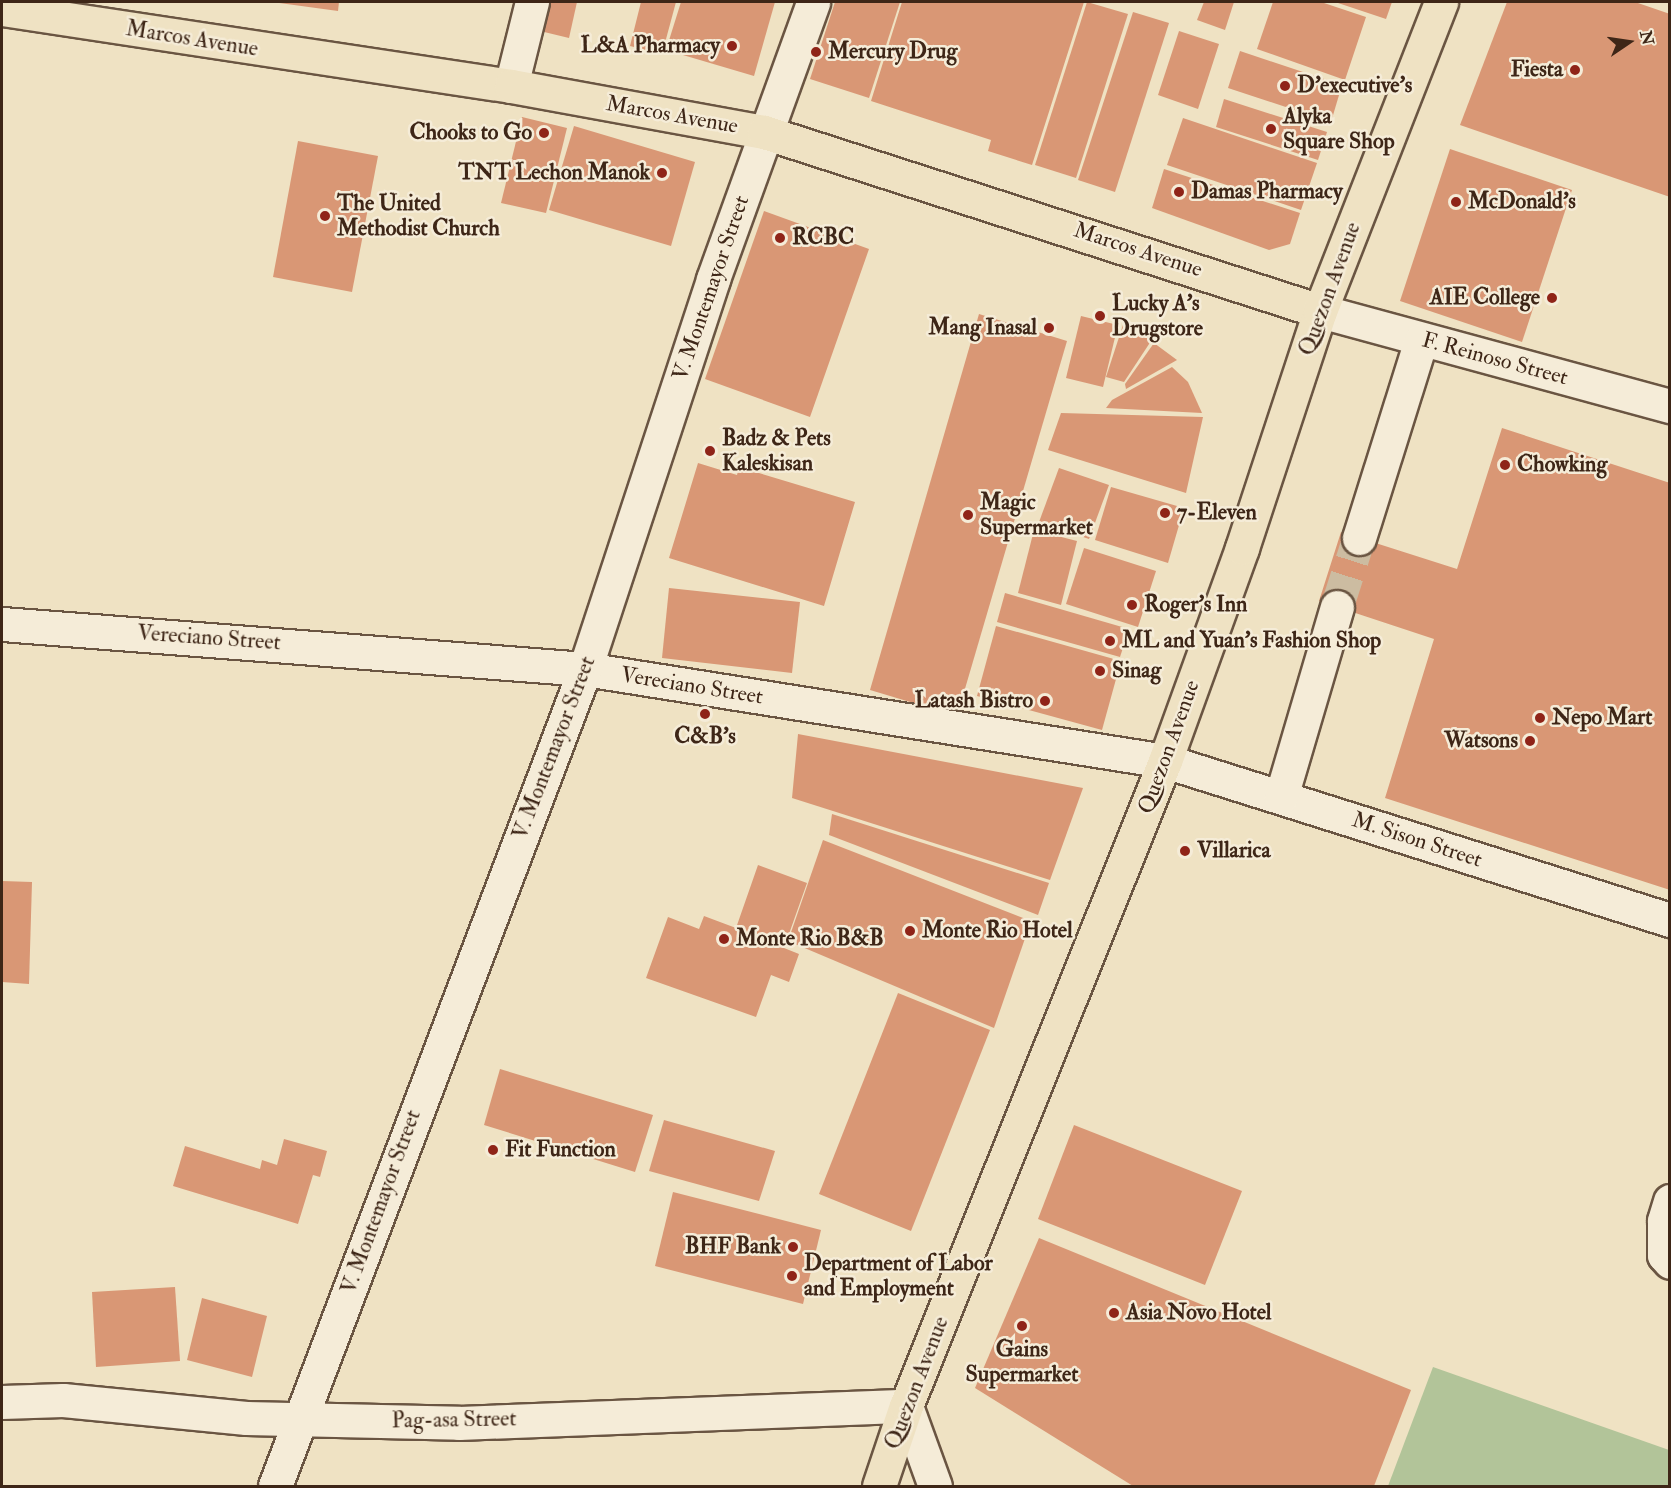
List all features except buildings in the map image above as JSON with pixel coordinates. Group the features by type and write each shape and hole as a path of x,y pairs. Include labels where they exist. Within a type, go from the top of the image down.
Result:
{"main road":[{"name":"Quezon Avenue","path":"879,1486 906,1406 1165,761 1242,548 1320,311 1441,2"},
{"name":"Marcos Avenue","path":"2,9 511,86 764,132 1320,311"}],"street":[{"path":"511,86 532,2"},
{"name":"V. Montemayor Street","path":"275,1486 585,669 764,132 813,2"},
{"name":"F. Reinoso Street","path":"1320,311 1670,406"},
{"path":"1359,538 1421,340"},
{"path":"1281,797 1337,607"},
{"name":"Vereciano Street","path":"2,624 585,669 1165,761"},
{"name":"M. Sison Street","path":"1165,761 1670,920"},
{"path":"1670,1201 1664,1255 1670,1262"},
{"name":"Pag-asa Street","path":"2,1402 63,1400 300,1419 459,1423 906,1406"},
{"path":"906,1406 935,1486"}],"green space":[{"path":"1433,1367 1669,1450 1669,1486 1388,1486"}],"tunnel":[{"path":"1337,607 1359,538"}],"place":[{"name":"L&A Pharmacy","path":"732,46"},
{"name":"Mercury Drug","path":"816,52"},
{"name":"Fiesta","path":"1575,70"},
{"name":"D'executive's","path":"1285,86"},
{"name":"Alyka Square Shop","path":"1271,129"},
{"name":"Chooks to Go","path":"544,133"},
{"name":"TNT Lechon Manok","path":"662,173"},
{"name":"Damas Pharmacy","path":"1179,192"},
{"name":"McDonald's","path":"1456,202"},
{"name":"The United Methodist Church","path":"325,216"},
{"name":"RCBC","path":"780,238"},
{"name":"AIE College","path":"1552,298"},
{"name":"Lucky A's Drugstore","path":"1100,316"},
{"name":"Mang Inasal","path":"1049,328"},
{"name":"Badz & Pets Kaleskisan","path":"710,451"},
{"name":"Chowking","path":"1505,465"},
{"name":"7-Eleven","path":"1165,513"},
{"name":"Magic Supermarket","path":"968,515"},
{"name":"Roger's Inn","path":"1132,605"},
{"name":"ML and Yuan's Fashion Shop","path":"1110,641"},
{"name":"Sinag","path":"1100,671"},
{"name":"Latash Bistro","path":"1045,701"},
{"name":"C&B's","path":"705,714"},
{"name":"Nepo Mart","path":"1540,718"},
{"name":"Watsons","path":"1530,741"},
{"name":"Villarica","path":"1185,851"},
{"name":"Monte Rio Hotel","path":"910,931"},
{"name":"Monte Rio B&B","path":"724,939"},
{"name":"Fit Function","path":"493,1150"},
{"name":"BHF Bank","path":"793,1247"},
{"name":"Department of Labor and Employment","path":"792,1276"},
{"name":"Asia Novo Hotel","path":"1114,1313"},
{"name":"Gains Supermarket","path":"1022,1326"}]}
